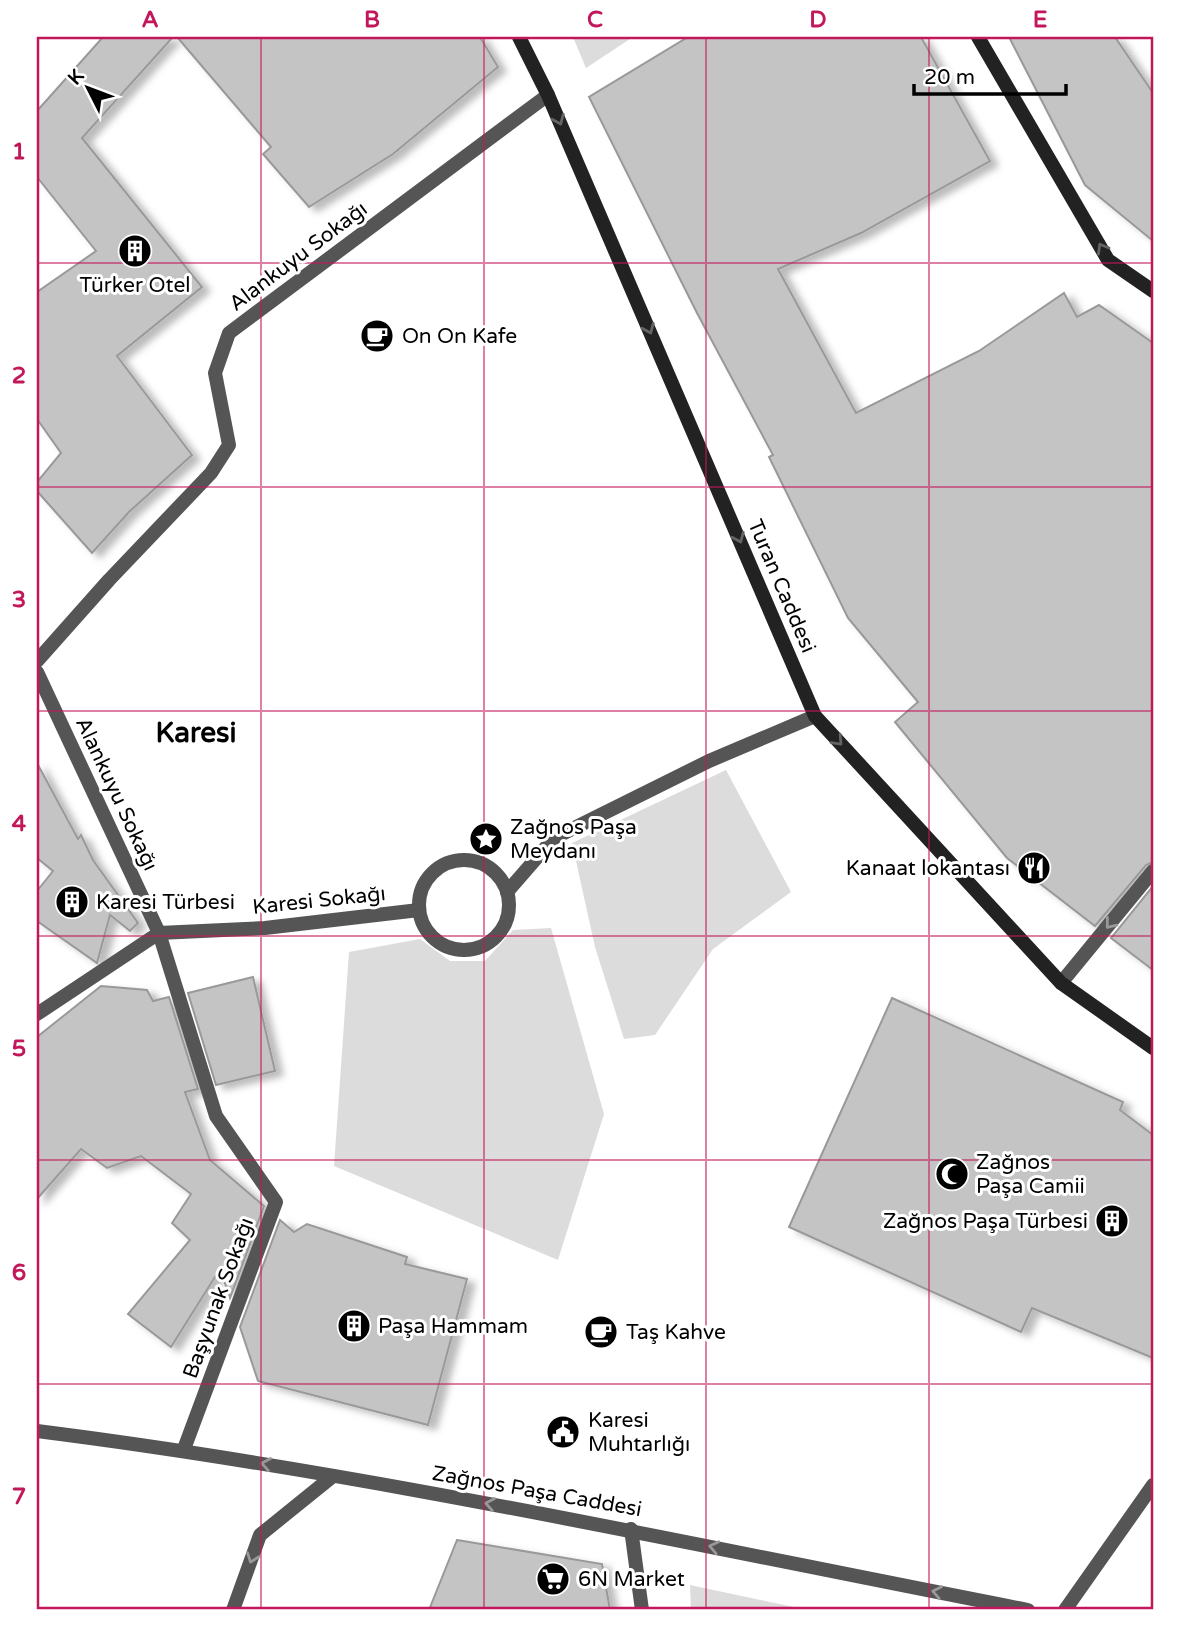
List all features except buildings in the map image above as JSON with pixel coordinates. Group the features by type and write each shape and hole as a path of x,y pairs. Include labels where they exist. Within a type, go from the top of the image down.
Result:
{"main road":[{"name":"Turan Caddesi","path":"519,37 548,95 815,716 1060,983 1153,1048"},
{"path":"978,37 1108,260 1153,291"}],"street":[{"name":"Alankuyu Sokağı","path":"37,661 109,580 211,473 229,445 215,373 229,333 548,95"},
{"name":"Alankuyu Sokağı","path":"37,671 159,933"},
{"path":"507,892 554,838 709,761 815,716"},
{"path":"460,860 489,868 500,878 507,892 506,922 498,935 474,949 460,951 434,939 425,928 419,910 419,900 428,880 445,865 460,860"},
{"path":"1060,983 1153,871"},
{"name":"Karesi Sokağı","path":"159,933 265,928 419,910"},
{"path":"37,1014 159,933"},
{"name":"Başyunak Sokağı","path":"159,933 216,1116 276,1202 184,1450"},
{"name":"Zağnos Paşa Caddesi","path":"37,1431 184,1450 631,1529 1028,1610"},
{"path":"233,1610 260,1535 333,1476"},
{"path":"1065,1610 1153,1485"},
{"path":"631,1529 642,1610"}],"shaded area":[{"path":"573,37 633,37 586,68"},
{"path":"726,770 791,892 713,949 655,1035 624,1039 595,947 572,843"},
{"path":"551,928 604,1114 558,1260 334,1166 349,952 420,939 450,961 485,961 513,930"},
{"path":"690,1585 808,1610 691,1610"}],"place":[{"name":"Türker Otel","path":"135,251"},
{"name":"On On Kafe","path":"377,336"},
{"name":"Zağnos Paşa Meydanı","path":"486,839"},
{"name":"Kanaat lokantası","path":"1034,868"},
{"name":"Karesi Türbesi","path":"72,902"},
{"name":"Zağnos Paşa Camii","path":"952,1174"},
{"name":"Zağnos Paşa Türbesi","path":"1112,1221"},
{"name":"Paşa Hammam","path":"354,1326"},
{"name":"Taş Kahve","path":"601,1332"},
{"name":"Karesi Muhtarlığı","path":"563,1432"},
{"name":"6N Market","path":"553,1579"}],"district":[{"name":"Karesi","path":"196,732"}]}
